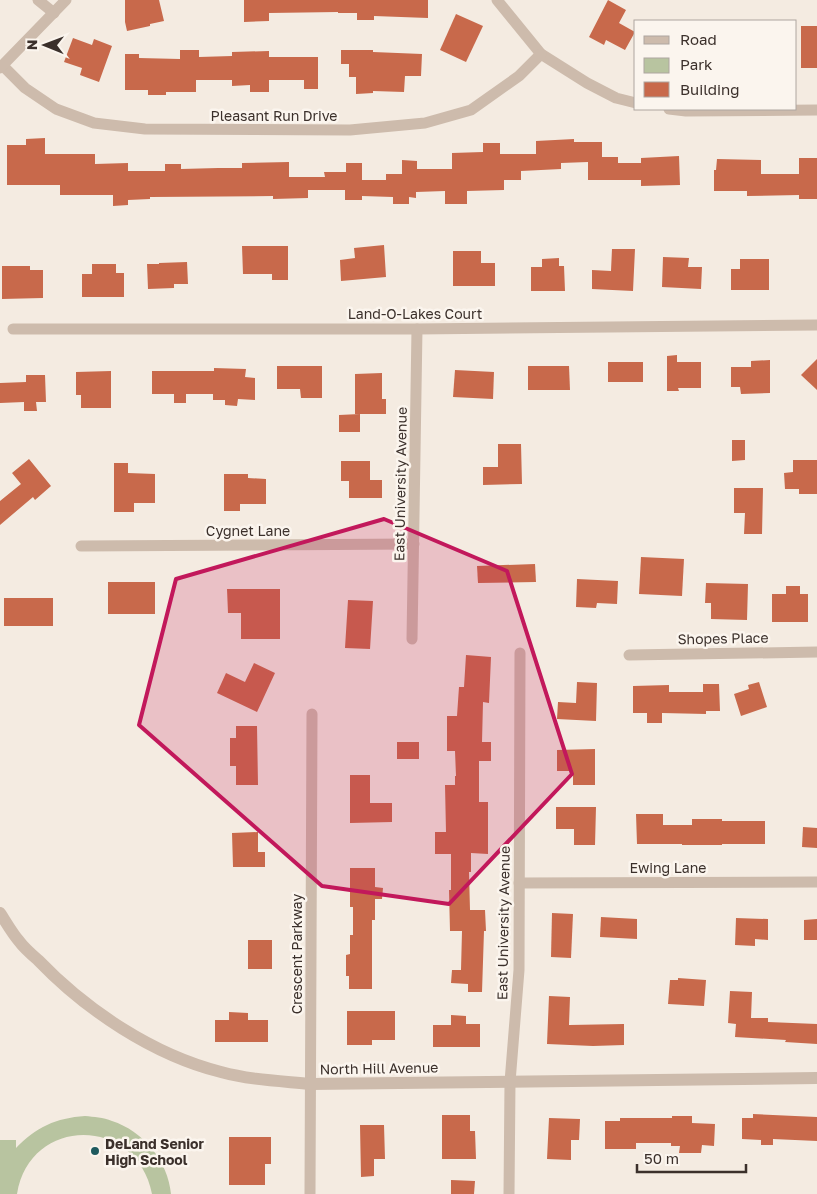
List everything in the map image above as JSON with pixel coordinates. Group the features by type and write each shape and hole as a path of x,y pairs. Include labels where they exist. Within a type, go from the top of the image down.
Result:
{"street":[{"path":"38,0 54,13"},
{"path":"2,67 66,0"},
{"path":"497,0 541,54 616,98 634,102"},
{"name":"Pleasant Run Drive","path":"2,67 25,88 56,109 94,123 144,129 350,130 426,123 471,110 519,76 541,54"},
{"path":"678,110 817,110"},
{"name":"Land-O-Lakes Court","path":"13,329 417,329 817,325"},
{"name":"East University Avenue","path":"412,639 417,329"},
{"name":"Cygnet Lane","path":"81,546 414,544"},
{"name":"Shopes Place","path":"629,655 817,652"},
{"name":"East University Avenue","path":"509,1194 510,1082 519,970 520,653"},
{"name":"Crescent Parkway","path":"310,1194 312,714"},
{"name":"Ewing Lane","path":"519,883 817,882"},
{"name":"North Hill Avenue","path":"0,913 19,941 56,980 81,1000 123,1029 175,1058 221,1072 263,1080 311,1084 817,1078"}],"highlighted area":[{"path":"384,519 507,571 572,774 449,904 322,886 139,725 176,579"}],"green space":[{"path":"85,1116 112,1121 134,1132 144,1140 165,1170 171,1194 152,1194 142,1168 126,1150 106,1139 84,1135 61,1139 41,1150 26,1168 17,1194 0,1194 0,1140 16,1140 16,1148 31,1134 47,1125 56,1121"}],"building":[{"path":"125,0 159,0 164,21 127,31"},
{"path":"244,0 428,0 428,18 374,16 374,20 357,20 357,13 269,13 269,21 244,22"},
{"path":"608,0 626,10 619,23 634,31 634,34 625,50 606,40 604,45 589,37"},
{"path":"456,14 483,26 466,62 440,50"},
{"path":"801,26 817,26 817,68 801,68"},
{"path":"73,38 92,45 94,39 112,46 99,82 80,75 82,68 64,62"},
{"path":"180,50 199,50 199,57 232,56 232,52 269,51 269,57 318,57 318,89 304,89 304,80 269,80 269,92 250,92 250,85 232,86 232,80 196,80 196,92 166,92 166,95 148,95 148,90 125,90 125,54 139,54 139,58 180,59"},
{"path":"341,50 373,50 373,52 422,54 421,76 405,76 404,92 373,91 373,93 356,94 356,77 349,77 349,64 341,64"},
{"path":"45,138 45,154 95,154 95,164 128,163 128,171 165,171 165,164 181,164 181,169 242,168 242,163 289,162 289,177 325,177 324,172 346,172 346,163 362,163 362,180 386,180 386,174 402,174 402,160 417,161 417,169 452,169 452,153 483,152 483,143 500,143 500,154 536,154 536,141 574,139 574,142 602,142 602,157 618,157 618,163 641,163 641,158 679,156 680,185 641,186 641,180 588,180 588,162 561,163 561,169 521,171 521,180 504,180 504,190 467,191 467,204 445,204 445,191 416,192 416,198 409,197 409,204 393,204 393,197 362,196 362,200 345,200 345,190 308,190 308,198 273,199 273,196 150,197 150,199 128,200 128,205 113,206 113,195 60,195 60,185 7,185 7,145 26,145 26,139"},
{"path":"799,158 817,158 817,199 799,199 799,195 747,196 747,191 714,191 714,170 716,170 717,159 761,160 761,174 799,174"},
{"path":"384,245 386,277 341,281 340,260 355,258 354,248"},
{"path":"242,246 288,246 288,280 272,280 272,274 243,274"},
{"path":"612,249 635,249 633,291 592,289 592,270 611,271"},
{"path":"453,251 481,251 481,263 495,263 495,286 453,286"},
{"path":"663,257 689,258 688,267 702,267 701,289 662,287"},
{"path":"559,258 559,266 564,266 565,291 531,291 531,267 542,267 542,259"},
{"path":"740,259 769,259 769,290 731,290 731,269 740,269"},
{"path":"187,262 188,284 174,284 174,288 148,289 147,264"},
{"path":"92,264 116,264 116,273 124,273 124,297 82,297 82,274 92,274"},
{"path":"2,266 30,266 30,270 43,270 43,298 2,299"},
{"path":"677,355 677,362 701,362 701,388 678,388 679,391 667,391 667,356"},
{"path":"817,359 817,390 801,375"},
{"path":"770,360 770,393 741,394 740,387 731,387 731,367 751,367 751,361"},
{"path":"608,362 643,362 643,382 608,382"},
{"path":"277,366 322,366 322,398 301,398 300,389 277,389"},
{"path":"528,366 569,366 570,390 528,390"},
{"path":"214,368 246,369 245,377 255,378 255,400 238,399 237,406 225,405 225,400 213,400 213,394 186,394 186,403 174,403 174,394 152,394 152,371 214,371"},
{"path":"455,370 494,372 493,399 453,397"},
{"path":"111,371 111,408 81,408 81,395 76,395 76,372"},
{"path":"382,373 382,399 386,399 386,414 355,414 355,374"},
{"path":"26,375 45,375 46,402 36,402 37,411 24,411 24,402 0,403 0,383 26,382"},
{"path":"360,414 360,432 339,432 339,415"},
{"path":"732,440 745,440 745,460 732,461"},
{"path":"498,444 521,444 522,484 483,485 483,467 498,467"},
{"path":"29,459 51,486 35,500 33,497 0,525 0,501 21,484 12,473"},
{"path":"793,460 817,460 817,494 799,494 799,489 785,489 784,473 793,472"},
{"path":"341,461 370,461 370,480 382,480 382,498 349,498 349,481 341,481"},
{"path":"114,463 128,463 128,473 155,474 155,503 134,503 134,512 114,512"},
{"path":"224,474 248,474 248,478 266,479 266,504 240,504 240,511 224,511"},
{"path":"734,488 763,488 762,534 744,534 745,513 734,513"},
{"path":"641,557 684,559 682,596 639,594"},
{"path":"535,564 536,582 478,583 477,566"},
{"path":"577,579 618,581 617,604 597,603 596,608 576,607"},
{"path":"108,582 155,582 155,614 108,614"},
{"path":"706,583 748,584 747,620 711,619 711,603 705,603"},
{"path":"786,586 800,586 800,594 808,594 808,622 772,622 772,594 786,594"},
{"path":"227,589 280,589 280,639 241,639 241,613 228,613"},
{"path":"4,598 53,598 53,626 4,626"},
{"path":"348,600 373,601 370,649 345,648"},
{"path":"466,655 491,657 489,703 483,702 482,742 491,742 491,761 479,761 479,802 488,802 488,854 471,853 471,872 469,872 470,910 485,910 486,931 484,931 482,992 468,992 468,984 451,983 452,970 461,970 462,931 450,931 449,890 451,890 451,854 435,854 435,832 446,832 445,785 455,785 456,776 455,751 447,751 447,716 457,716 459,687 464,687"},
{"path":"254,663 275,673 257,712 217,693 226,673 245,682"},
{"path":"577,682 597,683 596,721 557,719 558,702 576,703"},
{"path":"759,682 767,707 741,716 734,694 749,689 748,685"},
{"path":"703,684 719,684 720,711 706,711 706,714 662,713 662,723 647,723 647,713 633,713 633,686 669,685 669,692 703,692"},
{"path":"236,726 257,726 258,785 236,785 236,766 230,766 230,738 236,738"},
{"path":"397,742 419,742 419,759 397,759"},
{"path":"595,749 595,785 573,785 573,771 557,771 557,750"},
{"path":"350,775 370,775 370,803 392,803 392,822 350,823"},
{"path":"556,807 596,807 595,845 574,845 574,829 556,829"},
{"path":"636,814 663,814 663,825 692,825 692,819 765,821 765,844 637,844"},
{"path":"803,827 817,828 817,848 802,847"},
{"path":"258,832 258,852 265,852 265,867 233,867 232,833"},
{"path":"350,868 375,868 375,887 383,888 382,899 375,899 375,920 372,920 372,989 349,989 349,976 346,976 346,955 350,954 350,935 353,935 353,907 350,907"},
{"path":"552,913 573,914 571,958 551,957"},
{"path":"601,917 637,919 637,939 600,937"},
{"path":"736,918 768,919 768,940 755,939 755,946 735,945"},
{"path":"817,919 817,940 804,940 804,920"},
{"path":"248,940 272,940 272,969 248,969"},
{"path":"678,978 706,980 704,1006 668,1004 670,980 678,980"},
{"path":"730,991 752,992 751,1018 768,1018 768,1022 817,1024 817,1044 735,1037 736,1024 728,1023"},
{"path":"549,996 570,997 569,1025 624,1024 624,1045 547,1044"},
{"path":"347,1011 395,1011 395,1040 372,1040 372,1045 347,1045"},
{"path":"229,1012 248,1013 248,1020 268,1020 268,1042 215,1042 215,1020 229,1020"},
{"path":"451,1015 466,1016 466,1024 480,1024 480,1047 433,1047 433,1025 451,1025"},
{"path":"753,1114 817,1117 817,1141 773,1139 773,1145 761,1145 761,1140 742,1139 742,1118 753,1118"},
{"path":"442,1115 470,1115 470,1131 475,1131 476,1159 442,1159"},
{"path":"672,1116 692,1116 692,1123 715,1124 714,1146 702,1145 701,1153 679,1153 680,1146 671,1146 671,1143 636,1143 636,1149 605,1149 605,1121 620,1121 620,1118 672,1118"},
{"path":"549,1118 580,1119 579,1140 571,1140 571,1160 547,1159"},
{"path":"360,1125 384,1125 385,1159 374,1159 374,1176 361,1177"},
{"path":"229,1137 271,1137 271,1164 265,1164 265,1185 229,1185"},
{"path":"451,1180 475,1181 474,1194 451,1194"}],"place":[{"name":"DeLand Senior High School","path":"95,1151"}]}
